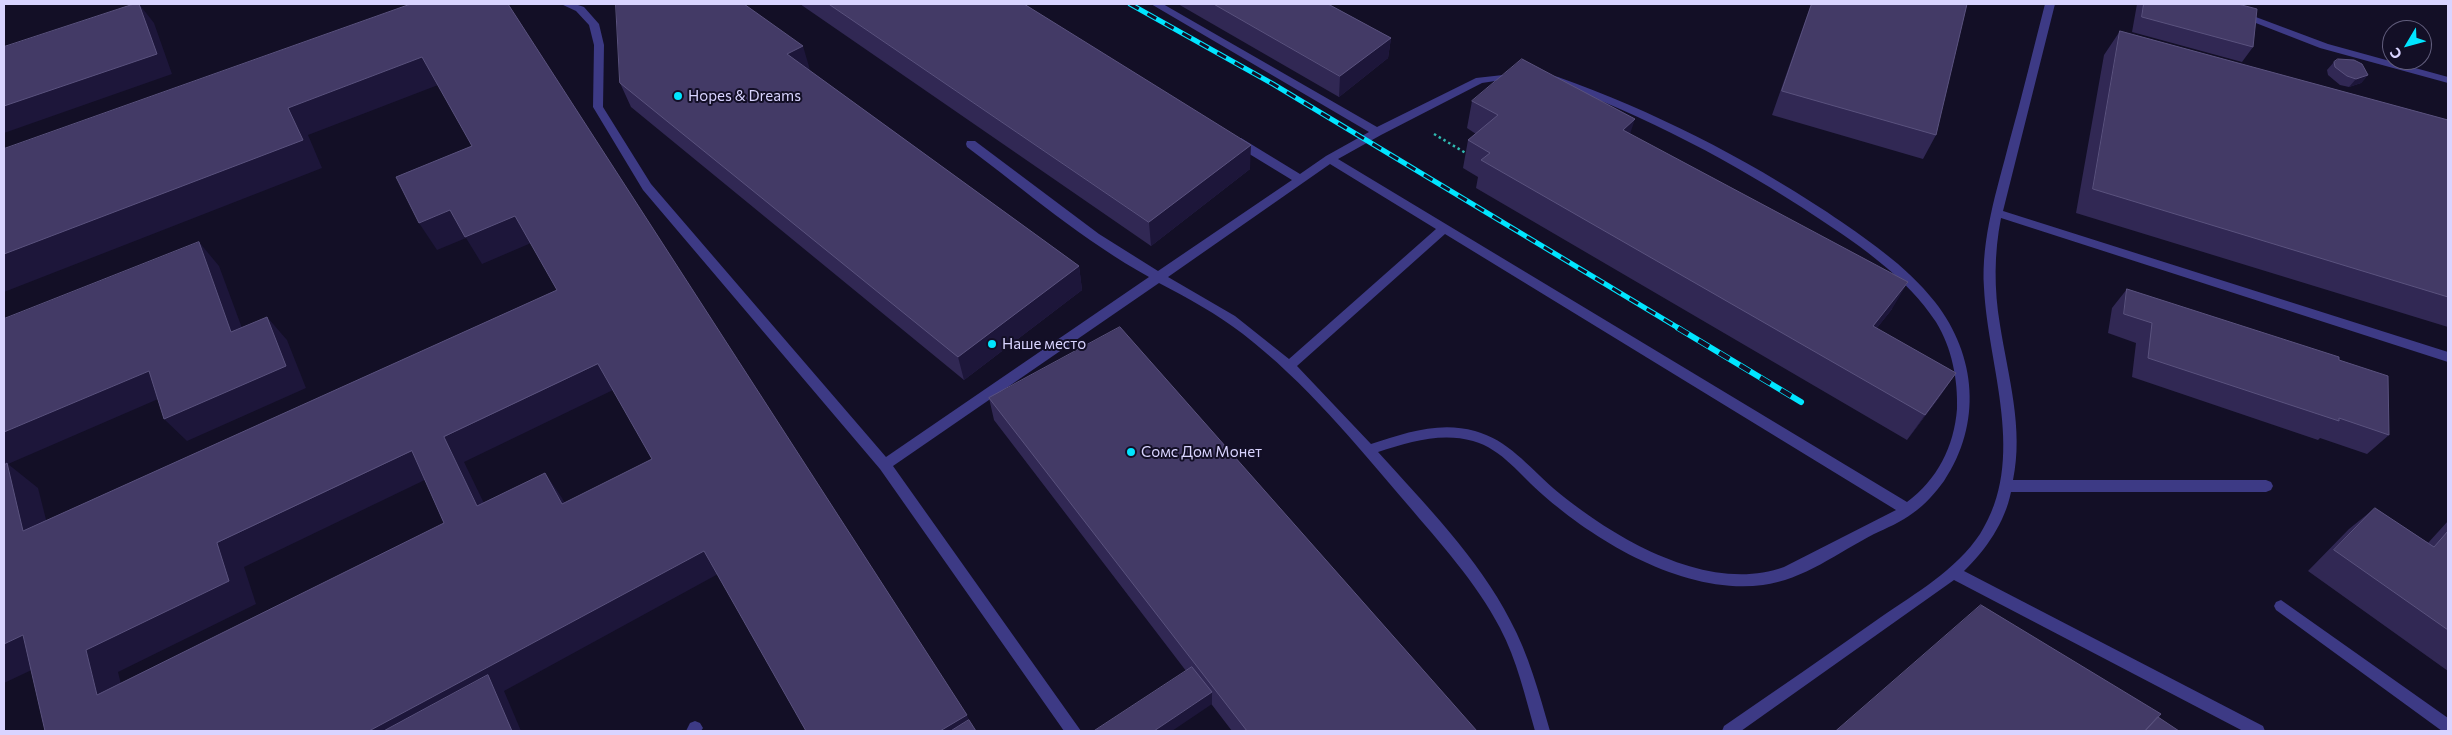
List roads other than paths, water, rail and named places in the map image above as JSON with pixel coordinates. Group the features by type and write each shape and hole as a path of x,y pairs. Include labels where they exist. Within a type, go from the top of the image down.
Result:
{"lane":[{"path":"566,4 584,6 594,24 599,45 598,107 647,188 884,465 1073,731"},
{"path":"1156,4 1376,132"},
{"path":"1729,731 1954,573 1984,538 1998,514 2011,466 2011,431 1989,270 1990,250 1997,213 2050,4"},
{"path":"2212,4 2324,46 2448,80"},
{"path":"884,465 1330,159 1376,132 1480,80 1499,76 1527,75"},
{"path":"1368,450 1423,433 1450,432 1474,435 1494,443 1520,462 1547,491 1591,525 1640,552 1692,573 1728,581 1767,579 1810,561 1908,510 1934,485 1955,451 1965,407 1958,357 1942,322 1920,292 1892,266 1853,236 1793,195 1734,159 1644,113 1587,90 1545,77"},
{"path":"1225,133 1300,180"},
{"path":"970,144 1112,250 1246,330 1288,367 1368,450 1466,566 1497,609 1513,640 1528,679 1542,731"},
{"path":"1330,159 1908,510"},
{"path":"1997,213 2448,357"},
{"path":"1288,367 1444,228"},
{"path":"2007,486 2266,486"},
{"path":"1954,573 2258,731"},
{"path":"2281,606 2448,727"}],"railway":[{"path":"1130,4 1273,84 1680,329"},
{"path":"1678,328 1801,402"}],"place":[{"name":"Hopes & Dreams","path":"678,96"},
{"name":"Наше место","path":"992,344"},
{"name":"Сомс Дом Монет","path":"1131,452"}]}
